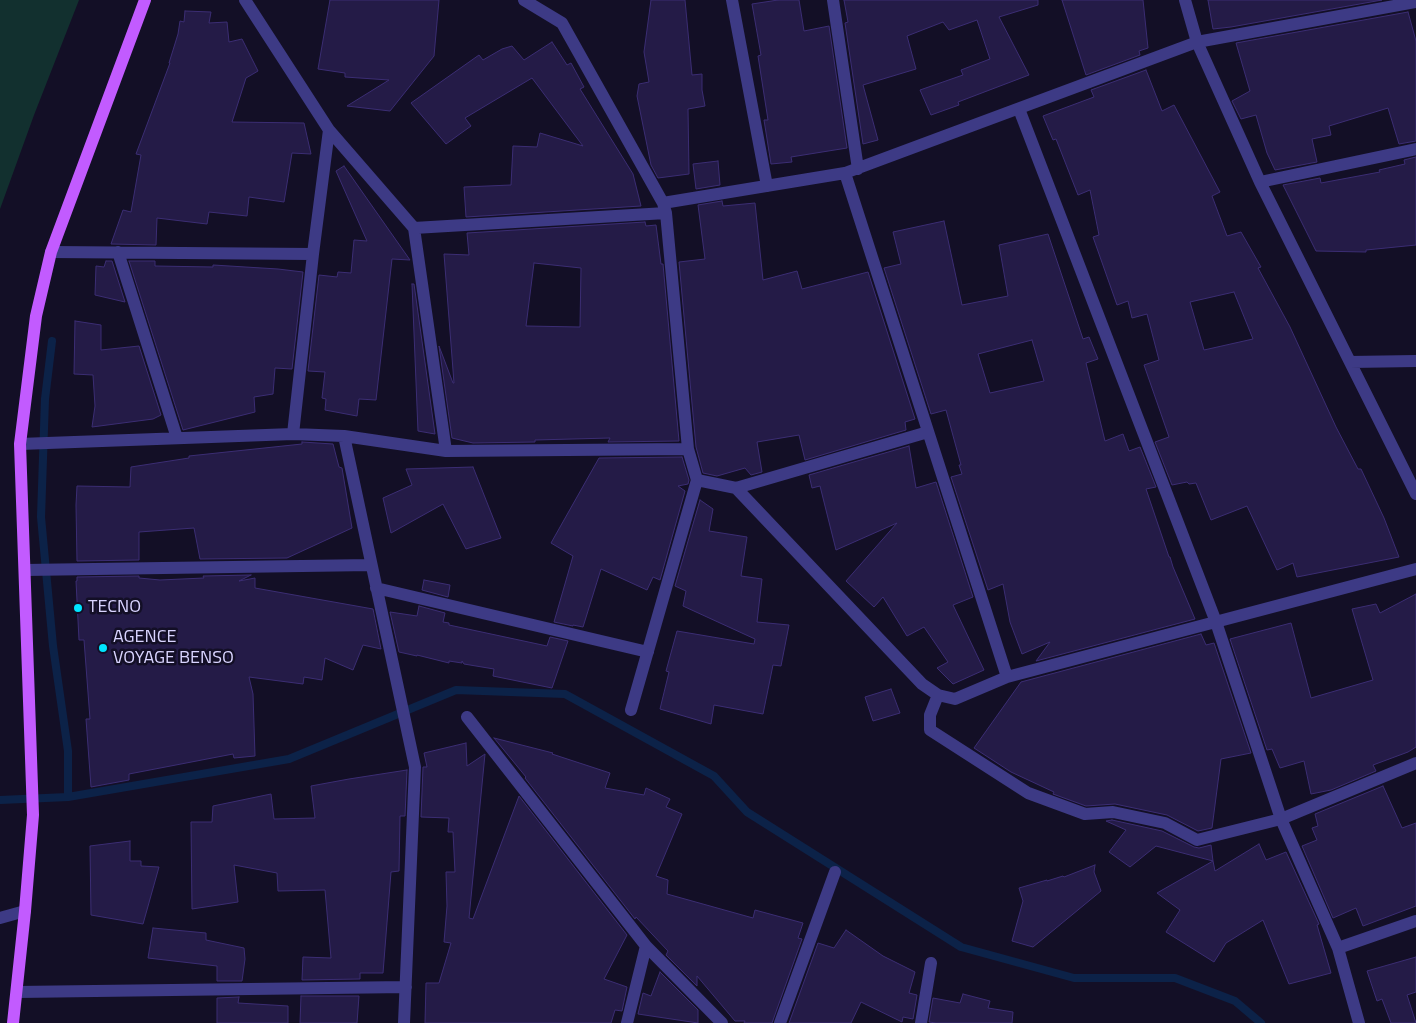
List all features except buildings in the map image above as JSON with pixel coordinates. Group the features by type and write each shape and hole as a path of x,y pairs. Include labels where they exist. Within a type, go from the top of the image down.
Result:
{"main road":[{"path":"13,1023 33,815 20,444 36,316 51,252 145,0"}],"street":[{"path":"245,0 328,130 414,228 446,451"},
{"path":"524,0 562,23 665,208 688,449 696,480 631,710"},
{"path":"732,0 767,186"},
{"path":"833,0 858,169"},
{"path":"1184,0 1197,42 1260,182 1416,494"},
{"path":"414,228 665,208 767,186 845,173 1197,42 1416,2"},
{"path":"1019,109 1216,622 1281,818 1338,948 1359,1023"},
{"path":"293,434 328,130"},
{"path":"1260,182 1416,150"},
{"path":"845,173 1007,677"},
{"path":"51,252 313,254"},
{"path":"118,252 177,438"},
{"path":"1350,362 1416,360"},
{"path":"696,480 736,488 928,432"},
{"path":"20,444 293,434 344,436 446,451 688,449"},
{"path":"344,436 415,768 404,1023"},
{"path":"736,488 922,684 938,695 955,699 1007,677 1416,569"},
{"path":"24,570 371,565"},
{"path":"376,588 648,652"},
{"path":"938,695 930,715 930,730 1028,793 1085,814 1112,812 1166,823 1197,840 1281,818 1416,763"},
{"path":"467,717 646,946 722,1023"},
{"path":"780,1023 835,872"},
{"path":"0,918 25,911"},
{"path":"1338,948 1416,921"},
{"path":"627,1023 646,946"},
{"path":"921,1023 931,963"},
{"path":"17,992 406,987"}],"green space":[{"path":"0,0 79,0 0,209"}],"waterway":[{"path":"52,341 45,399 41,517 53,646 68,751 68,797"},
{"path":"0,800 68,797 289,759 456,690 565,694 714,776 747,812 961,947 1074,978 1175,978 1235,1001 1261,1023"}],"place":[{"name":"TECNO","path":"78,608"},
{"name":"AGENCE VOYAGE BENSO","path":"103,648"}]}
